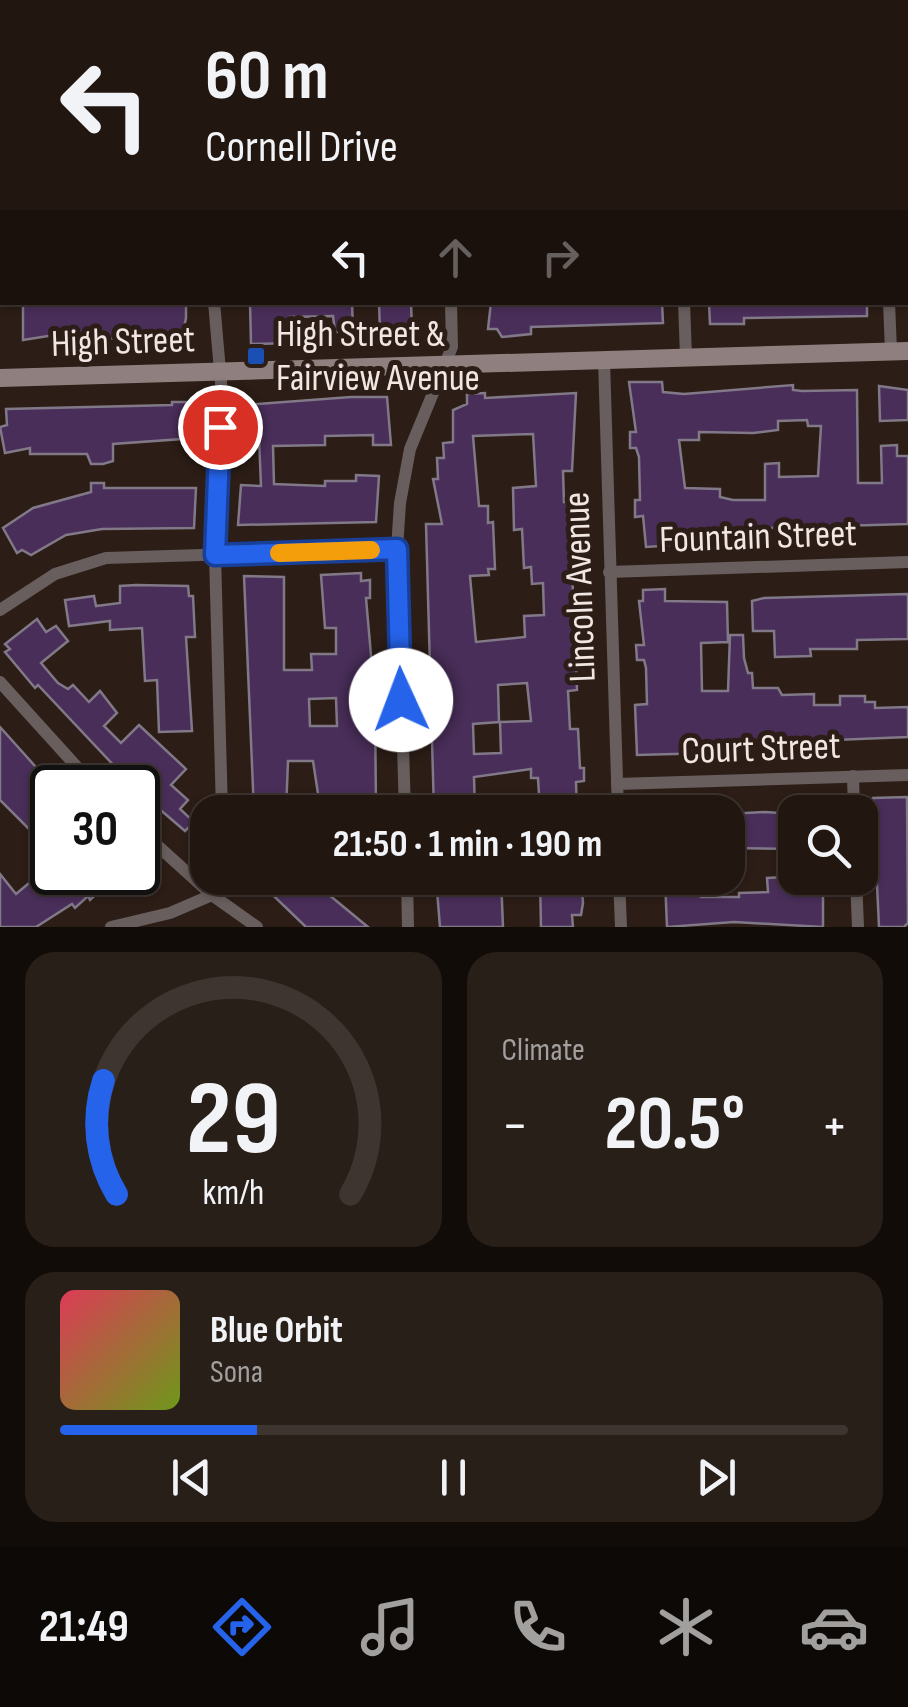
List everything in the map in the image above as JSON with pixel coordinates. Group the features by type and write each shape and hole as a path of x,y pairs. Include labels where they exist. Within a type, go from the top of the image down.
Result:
{"main road":[{"name":"High Street","path":"0,378 899,351"}],"street":[{"path":"214,305 222,394 215,555 222,795"},
{"path":"404,795 397,549 410,449 452,346 451,305"},
{"path":"684,305 686,358"},
{"path":"890,305 899,351"},
{"name":"Lincoln Avenue","path":"604,360 617,795"},
{"path":"0,610 55,574 106,558 397,549"},
{"name":"Fountain Street","path":"609,572 908,562"},
{"path":"0,682 75,765"},
{"name":"Court Street","path":"617,784 908,775"},
{"path":"853,776 854,795"},
{"path":"160,848 190,875"},
{"path":"111,927 170,913 212,895 257,927"},
{"path":"407,895 408,927"},
{"path":"620,895 621,927"},
{"path":"857,895 858,927"}],"building":[{"path":"23,305 186,305 183,332 159,332 159,337 79,340 79,335 23,340"},
{"path":"250,305 352,305 353,332 335,332 333,316 290,317 291,343 251,344"},
{"path":"379,305 411,305 412,331 380,332"},
{"path":"491,305 662,305 663,323 531,327 531,334 502,337 497,329 488,329"},
{"path":"709,305 867,305 867,316 744,318 744,324 710,324"},
{"path":"629,382 662,382 663,392 684,394 793,385 793,390 802,391 857,390 858,483 882,483 881,446 897,445 897,456 908,456 908,524 707,530 707,543 646,547 643,516 635,517 635,500 640,500 639,457 636,448 630,448 630,432 636,432","holes":["807,420 808,426 821,426 818,476 779,477 779,463 765,464 765,500 733,500 720,497 720,489 685,488 679,440 699,440 699,432 778,430 778,421"]},
{"path":"879,386 908,390 908,420 880,421"},
{"path":"485,393 485,398 576,393 572,471 563,471 564,502 569,502 577,690 568,691 570,729 578,729 580,768 584,768 584,781 576,782 576,795 539,795 538,778 531,778 531,769 474,777 475,795 434,795 426,524 442,524 433,479 438,479 437,458 444,458 443,443 453,442 453,410 467,404 467,394","holes":["533,434 536,486 513,488 514,530 522,529 524,568 531,567 532,584 543,583 544,615 524,616 525,637 476,642 470,576 489,575 488,569 495,569 493,522 488,523 488,506 479,506 473,436","527,683 531,721 500,722 501,753 474,754 473,724 499,722 498,685"]},
{"path":"387,397 391,445 373,445 373,435 325,436 325,445 273,446 274,484 325,486 325,481 356,481 356,475 379,476 376,522 238,525 241,485 261,486 259,438 244,437 245,405"},
{"path":"194,402 196,438 113,444 113,461 103,464 91,464 87,454 30,454 30,448 5,453 0,427 7,425 6,409"},
{"path":"91,483 104,483 104,488 196,488 194,528 102,529 66,535 31,555 22,550 17,553 3,528 33,508 91,492"},
{"path":"361,573 361,581 370,580 370,598 366,598 375,701 376,795 318,795 313,761 288,761 287,795 253,795 244,576 284,577 284,670 312,670 311,654 336,654 336,628 325,628 321,575","holes":["336,698 337,726 310,726 309,699"]},
{"path":"120,586 188,586 189,596 193,596 195,637 186,637 192,731 159,732 157,680 145,681 142,628 110,630 110,621 69,626 65,600 94,596 96,606 120,603"},
{"path":"665,589 665,601 727,602 728,642 701,643 702,691 728,691 730,635 743,635 744,658 748,673 752,673 753,688 778,688 782,695 814,694 814,705 840,705 840,696 865,696 865,702 875,702 875,708 908,707 908,737 711,745 712,753 637,755 635,705 647,704 646,668 644,660 637,660 636,645 644,645 639,601 643,601 643,590"},
{"path":"908,594 908,639 857,640 857,649 810,649 811,656 775,657 774,631 753,631 752,601 764,598"},
{"path":"37,619 46,632 56,626 68,641 41,663 58,683 68,689 73,685 89,702 100,691 117,713 104,726 121,743 139,725 186,769 171,785 188,800 180,809 190,818 185,831 160,810 160,765 113,765 38,685 35,688 5,652 10,649 5,644"},
{"path":"0,727 34,765 30,765 30,830 0,800"},
{"path":"907,797 908,923 904,927 879,927 878,798"},
{"path":"745,813 778,813 778,849 745,848"},
{"path":"0,874 16,894 30,882 30,895 95,895 90,900 88,896 75,908 72,904 36,927 0,927"},
{"path":"778,877 778,895 823,895 823,927 734,922 667,927 666,895 739,897 745,893 768,892 767,878"},
{"path":"273,895 329,895 368,927 306,927"},
{"path":"437,895 502,895 503,927 440,927"},
{"path":"540,895 582,895 581,915 572,915 573,927 541,927"}],"slow traffic":[{"path":"279,553 371,550"}],"place":[{"name":"High Street & Fairview Avenue","path":"256,356"}],"route":[{"path":"220,427 215,555 397,549 401,700"}]}
